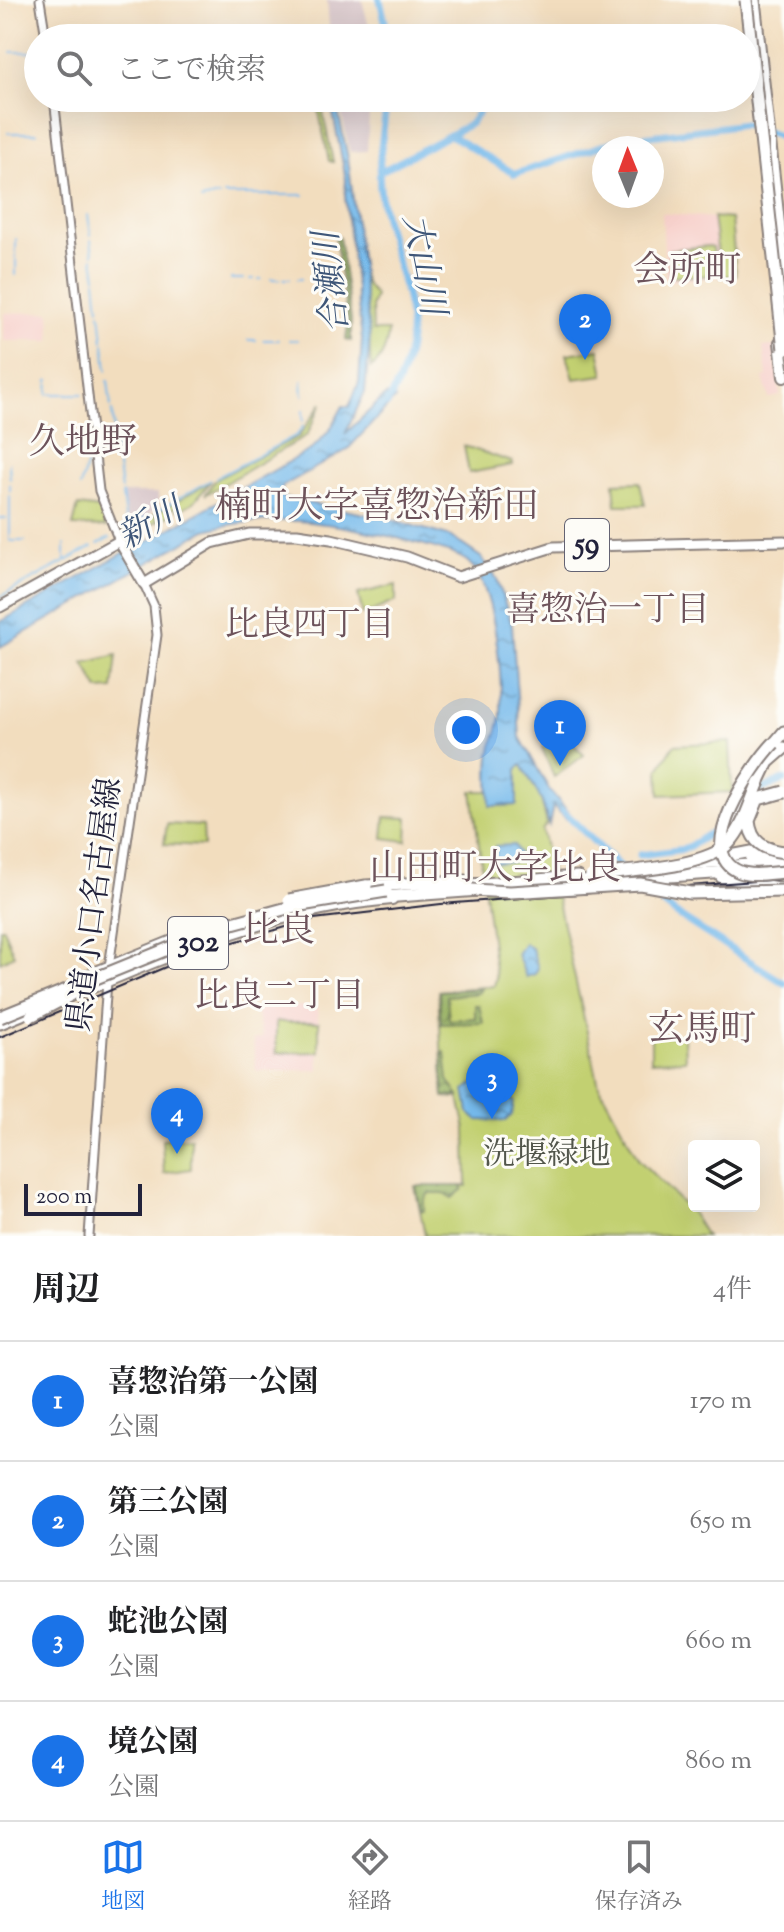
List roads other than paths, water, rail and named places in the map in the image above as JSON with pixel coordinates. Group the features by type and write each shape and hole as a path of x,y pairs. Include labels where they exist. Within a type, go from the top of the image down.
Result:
{"highway":[{"path":"748,24 750,0"},
{"path":"750,0 754,24"},
{"path":"750,0 753,24"},
{"path":"750,0 752,24"},
{"path":"760,61 772,134 784,319"},
{"path":"760,78 784,273"},
{"path":"760,103 784,350"},
{"path":"754,112 784,377"},
{"path":"756,125 780,255"},
{"path":"591,876 713,854 733,838 764,768 784,732"},
{"path":"779,745 748,777 725,824 721,846 725,860 740,871 784,861"},
{"path":"784,792 758,799 749,821 757,842 784,861"},
{"path":"0,1026 91,984 204,938 293,912 468,886 696,863 784,861"},
{"path":"229,924 295,906 378,892 784,861"},
{"path":"468,886 784,861"},
{"name":"302","path":"0,1026 193,945 269,921 329,907 407,898 697,877 784,861"},
{"path":"697,877 726,876 784,888"},
{"name":"302","path":"0,1015 109,966 243,914 324,895 407,884"},
{"path":"0,1015 287,900 366,886 468,886 510,892 640,884 684,892 784,888"}],"main road":[{"path":"40,0 44,24"},
{"path":"56,112 99,491 120,542 143,582"},
{"name":"59","path":"143,582 212,543 260,533 331,539 407,557 458,577 500,562 564,546 784,541"},
{"path":"0,607 120,542"},
{"name":"県道小口名古屋線","path":"89,1236 107,981 157,635 154,606 143,582"}],"water":[{"path":"333,112 338,112 348,158 370,338 365,392 345,434 386,395 395,399 347,450 283,486 280,493 284,498 390,519 451,537 482,558 497,579 512,625 520,737 550,791 571,815 567,819 553,806 549,825 541,799 522,765 517,769 517,805 490,806 490,760 501,712 498,655 491,610 477,573 467,561 436,548 352,528 310,522 269,520 227,525 206,530 0,647 0,622 134,547 133,542 136,546 146,542 312,449 330,430 343,406 349,407 359,382 362,339 345,196 346,180"},
{"path":"514,845 524,862 496,863 495,846"},
{"path":"524,943 532,949 538,968 535,974 526,977 517,954"},
{"path":"479,1080 495,1082 507,1090 505,1096 514,1101 512,1115 505,1121 477,1120 469,1113 465,1090"}],"waterway":[{"name":"大山川","path":"380,0 386,24"},
{"path":"11,52 16,52"},
{"path":"18,52 24,52"},
{"name":"大山川","path":"385,112 380,160 381,197 410,323 409,348 402,374 387,404"},
{"path":"380,172 470,124 479,112"},
{"path":"452,136 515,174 619,140 744,124 784,138"},
{"path":"8,133 37,133"},
{"path":"224,195 304,195"},
{"path":"201,200 219,196"},
{"path":"88,215 91,235"},
{"path":"16,239 16,275"},
{"path":"91,240 93,254"},
{"path":"93,258 96,277"},
{"path":"231,279 243,279"},
{"path":"271,279 277,279"},
{"path":"96,280 99,308"},
{"path":"100,313 103,341"},
{"path":"248,340 256,340"},
{"path":"263,340 278,340"},
{"path":"104,344 107,370"},
{"path":"48,394 49,380"},
{"path":"108,381 111,407"},
{"path":"302,381 303,395"},
{"path":"51,394 83,394"},
{"path":"303,410 303,421"},
{"path":"112,411 115,439"},
{"path":"216,478 297,435 303,426"},
{"path":"115,443 121,490"},
{"path":"80,487 89,457"},
{"path":"9,463 10,479"},
{"name":"新川","path":"156,511 211,480"},
{"path":"10,484 10,491"},
{"name":"新川","path":"122,494 126,525"},
{"path":"10,496 10,541"},
{"name":"新川","path":"138,521 148,516"},
{"path":"0,518 6,518"},
{"name":"新川","path":"98,544 110,538"},
{"path":"12,541 25,541"},
{"path":"65,545 65,560"},
{"path":"0,597 92,547"},
{"path":"753,793 784,780"},
{"path":"563,811 625,872"},
{"path":"640,855 685,849 723,825"},
{"path":"641,886 676,914 784,983"}],"railway":[{"path":"0,1037 206,950 314,919 441,904 784,879"}],"place":[{"name":"第三公園","path":"585,360"},
{"name":"喜惣治第一公園","path":"560,766"},
{"name":"蛇池公園","path":"492,1119"},
{"name":"境公園","path":"177,1154"}],"district":[{"name":"会所町","path":"687,272"},
{"name":"久地野","path":"83,444"},
{"name":"楠町大字喜惣治新田","path":"377,508"},
{"name":"喜惣治一丁目","path":"608,611"},
{"name":"比良四丁目","path":"310,626"},
{"name":"山田町大字比良","path":"495,870"},
{"name":"比良","path":"279,932"},
{"name":"比良二丁目","path":"280,997"},
{"name":"玄馬町","path":"702,1031"}],"water label":[{"name":"合瀬川","path":"333,282"}],"park label":[{"name":"洗堰緑地","path":"547,1156"}]}
